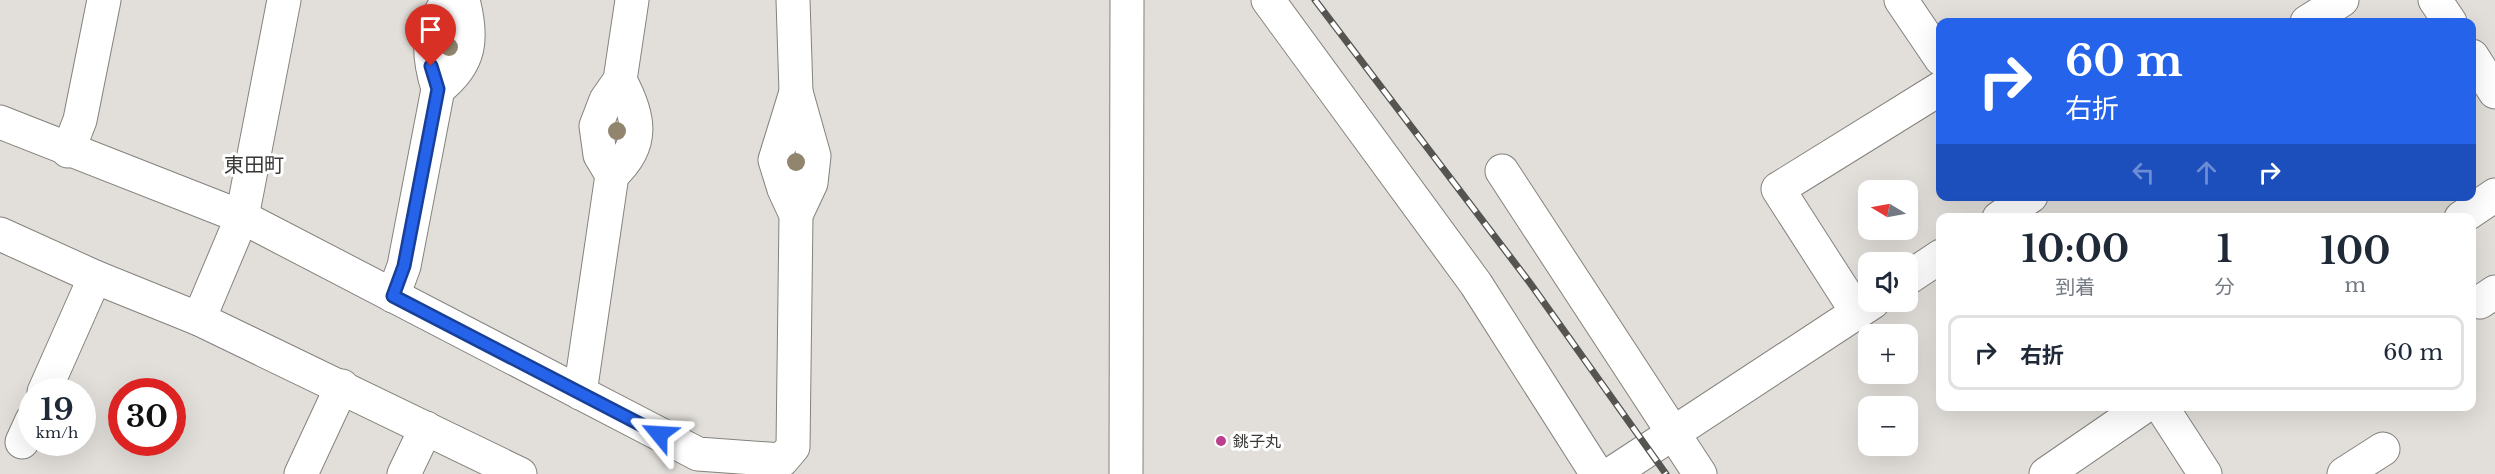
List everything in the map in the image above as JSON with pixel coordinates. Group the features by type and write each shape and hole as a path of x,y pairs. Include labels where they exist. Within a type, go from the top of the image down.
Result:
{"street":[{"path":"68,151 80,120 104,0"},
{"path":"199,319 242,217 284,0"},
{"path":"393,296 404,266 438,89 431,66 429,42 443,8 450,0"},
{"path":"438,89 454,77 468,52 469,25 463,0"},
{"path":"580,393 612,175 626,162 636,140 636,117 620,80 632,0"},
{"path":"0,122 68,151 242,217 698,454 782,459 793,447 796,215 784,189 775,160 796,92 793,0"},
{"path":"1126,474 1127,0"},
{"path":"1268,0 1476,284 1597,474"},
{"path":"1901,0 1936,52"},
{"path":"2313,18 2342,0"},
{"path":"2435,0 2447,18"},
{"path":"2476,62 2495,92"},
{"path":"1858,298 1778,189 1936,91"},
{"path":"1502,171 1700,474"},
{"path":"2469,213 2495,195"},
{"path":"2007,213 2025,201"},
{"path":"0,234 95,277 199,319 342,386 520,474"},
{"path":"1918,271 1936,259"},
{"path":"50,378 95,277"},
{"path":"1611,474 1858,312"},
{"path":"301,474 342,386"},
{"path":"2046,474 2138,411"},
{"path":"2164,411 2205,474"},
{"path":"404,474 426,428"},
{"path":"2344,474 2383,449"}],"railway":[{"path":"1315,0 1530,283 1666,474"}],"place":[{"name":"銚子丸","path":"1221,441"}],"district":[{"name":"東田町","path":"254,165"}],"route":[{"path":"431,66 438,89 404,266 393,296 659,434"}]}
